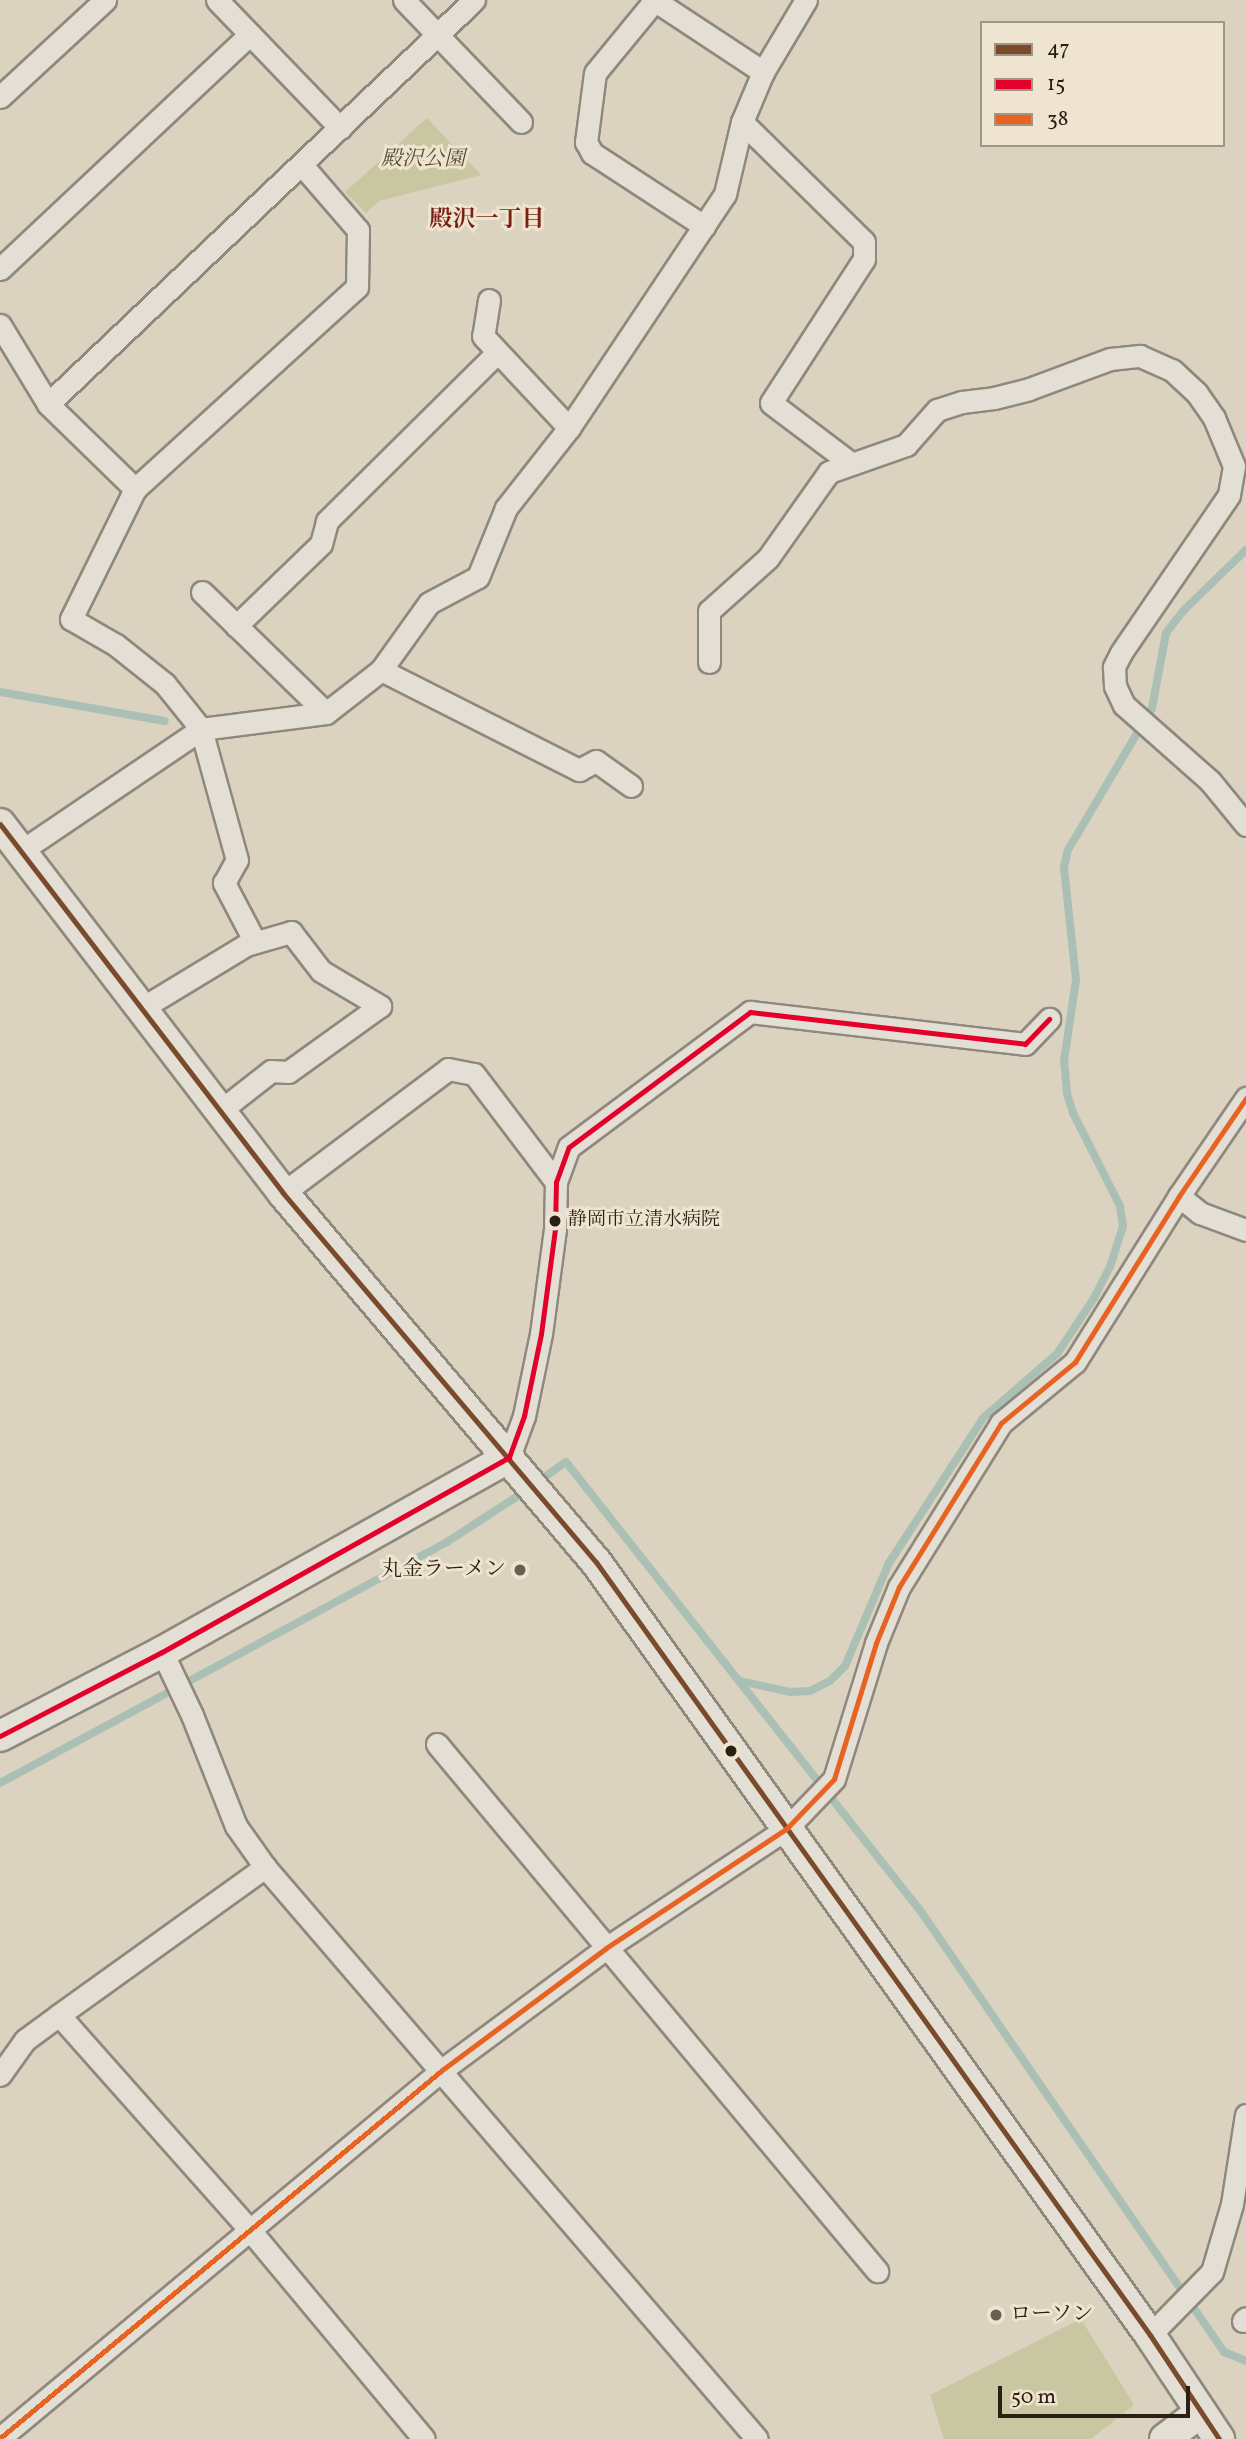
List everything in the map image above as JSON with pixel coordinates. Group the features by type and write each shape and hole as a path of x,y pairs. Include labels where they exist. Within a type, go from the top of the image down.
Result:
{"main road":[{"path":"0,824 283,1193 596,1562 1150,2335 1219,2439"},
{"path":"0,1737 162,1652 509,1457"},
{"path":"1165,2439 1201,2413"}],"street":[{"path":"0,97 105,0"},
{"path":"217,0 340,128"},
{"path":"404,0 521,122"},
{"path":"48,404 474,0"},
{"path":"21,851 201,729 326,713 381,670 429,603 478,577 506,508 569,428 724,194 742,122 763,72 806,0"},
{"path":"704,226 592,153 586,142 595,73 661,2 763,72"},
{"path":"0,269 250,34"},
{"path":"742,122 864,242 864,259 771,403 852,464"},
{"path":"254,942 225,883 237,860 201,729 164,684 116,645 71,619 135,489 357,287 358,230 301,164"},
{"path":"489,300 483,336 569,428"},
{"path":"0,325 48,404 135,489"},
{"path":"236,626 321,544 327,521 498,352"},
{"path":"709,662 709,611 768,558 829,472 906,444 937,410 962,402 994,398 1029,389 1110,359 1140,356 1172,370 1196,392 1229,448 1234,466 1233,481 1229,495 1121,653 1114,667 1115,686 1124,705 1210,781 1246,825"},
{"path":"202,592 326,713"},
{"path":"381,670 579,770 596,761 631,786"},
{"path":"142,1008 254,942 291,932 321,971 380,1006 288,1072 271,1071 220,1111"},
{"path":"509,1457 524,1416 541,1334 555,1229 556,1182 569,1147 750,1012 1025,1044 1049,1018"},
{"path":"283,1193 448,1069 474,1074 556,1182"},
{"path":"0,2438 442,2070 606,1948 787,1828 834,1779 876,1643 899,1587 1001,1423 1075,1362 1179,1196 1246,1098"},
{"path":"1179,1196 1200,1213 1246,1230"},
{"path":"162,1652 192,1715 236,1826 265,1867 757,2439"},
{"path":"437,1744 877,2271"},
{"path":"0,2074 24,2040 265,1867"},
{"path":"59,2015 249,2229 424,2439"},
{"path":"1150,2335 1212,2272 1239,2208 1246,2115"}],"green space":[{"name":"殿沢公園","path":"427,118 481,175 379,201 366,213 345,192"},
{"path":"1081,2319 1134,2405 1091,2439 944,2439 930,2395"}],"waterway":[{"path":"740,1681 790,1692 810,1691 830,1681 845,1666 889,1563 983,1418 1057,1354 1094,1298 1110,1267 1123,1226 1120,1206 1073,1113 1067,1093 1064,1061 1076,980 1064,867 1068,850 1152,708 1166,633 1184,610 1246,550"},
{"path":"0,692 164,721"},
{"path":"538,1482 566,1462 922,1913 1224,2352 1246,2361"},
{"path":"0,1783 447,1542 527,1490"}],"transit line":[{"name":"47","path":"0,824 283,1193 596,1562 1150,2335 1219,2439"},
{"name":"15","path":"0,1736 162,1652 509,1457 524,1416 541,1334 555,1229 556,1182 569,1147 750,1012 1025,1044 1049,1019"},
{"name":"38","path":"0,2438 442,2070 606,1948 787,1828 834,1779 876,1643 899,1587 1001,1423 1075,1362 1179,1196 1246,1098"}],"place":[{"name":"静岡市立清水病院","path":"555,1221"},
{"name":"丸金ラーメン","path":"520,1570"},
{"name":"ローソン","path":"996,2315"}],"district":[{"name":"殿沢一丁目","path":"487,220"}]}
